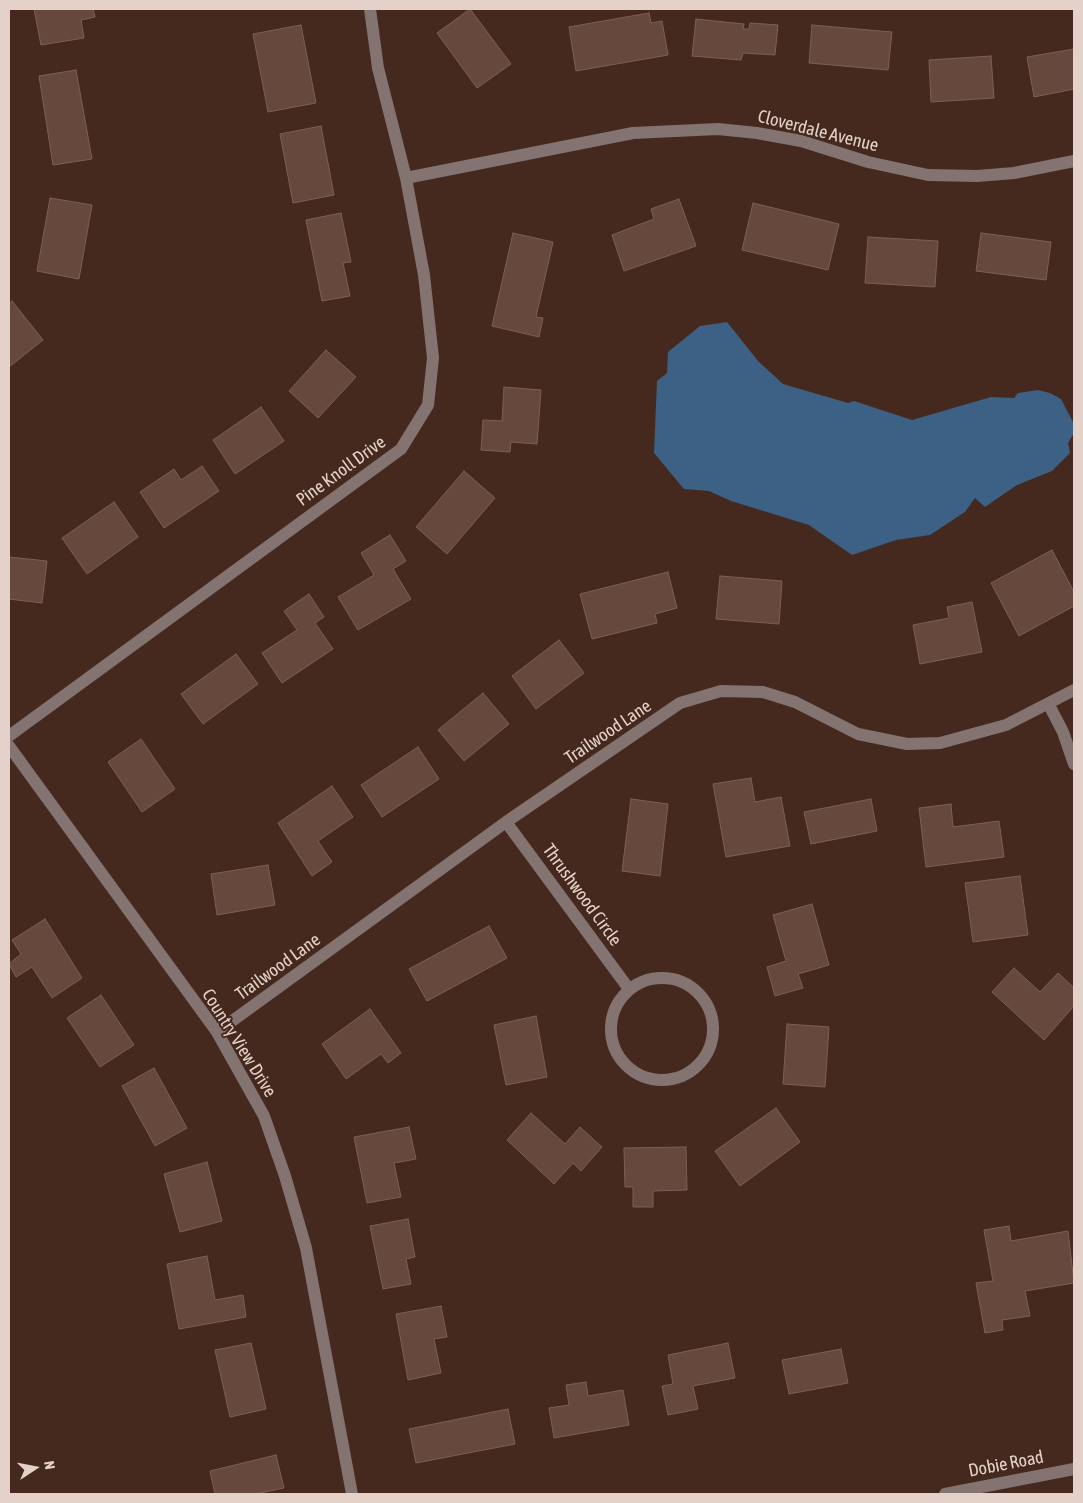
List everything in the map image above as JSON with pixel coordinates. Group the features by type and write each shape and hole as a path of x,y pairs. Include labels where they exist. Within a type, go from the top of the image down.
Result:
{"street":[{"name":"Pine Knoll Drive","path":"9,736 401,449 428,405 433,358 424,275 406,178 378,68 370,9"},
{"name":"Cloverdale Avenue","path":"406,178 633,133 718,129 757,133 801,142 868,162 928,175 977,176 1014,173 1074,161"},
{"name":"Trailwood Lane","path":"217,1032 506,822 680,704 721,691 762,692 795,702 858,734 907,744 940,743 968,737 1006,725 1074,690"},
{"path":"1049,704 1063,732 1074,764"},
{"name":"Country View Drive","path":"9,746 217,1032 264,1116 285,1176 306,1248 352,1494"},
{"name":"Thrushwood Circle","path":"506,822 629,989"},
{"path":"660,977 678,979 693,987 705,1000 712,1015 714,1032 710,1049 701,1064 688,1074 672,1080 654,1081 638,1075 625,1065 615,1051 610,1035 612,1018 618,1002 629,989 644,980 660,977"},
{"name":"Dobie Road","path":"945,1494 1074,1469"}],"water":[{"path":"727,322 758,361 783,384 848,403 854,401 912,420 991,397 1014,398 1018,393 1038,390 1050,393 1061,399 1074,424 1074,433 1068,443 1070,453 1052,471 1017,485 985,507 975,498 965,512 930,535 896,540 852,555 809,525 731,501 709,491 684,489 654,453 657,381 667,373 668,352 700,326"}],"building":[{"path":"34,9 93,9 95,17 81,20 84,38 41,45"},
{"path":"470,9 511,64 477,88 437,33"},
{"path":"649,13 651,23 662,21 668,55 576,71 569,27"},
{"path":"696,19 744,24 743,29 749,29 750,23 778,25 775,55 743,53 741,60 692,56"},
{"path":"301,25 316,103 268,112 253,34"},
{"path":"812,25 892,32 888,70 809,63"},
{"path":"1074,49 1074,89 1034,97 1027,57"},
{"path":"991,56 994,98 931,102 929,60"},
{"path":"76,70 92,159 53,165 39,76"},
{"path":"321,126 334,195 293,203 280,134"},
{"path":"50,198 92,205 79,279 37,271"},
{"path":"679,199 696,246 624,271 612,235 654,219 651,209"},
{"path":"753,203 839,224 828,270 742,250"},
{"path":"341,213 351,262 343,263 350,296 322,301 306,220"},
{"path":"513,233 553,242 536,317 543,318 539,337 492,326"},
{"path":"981,233 1051,242 1046,280 976,271"},
{"path":"868,237 938,241 935,287 865,283"},
{"path":"12,301 43,340 9,367 9,304"},
{"path":"326,350 356,377 318,418 289,391"},
{"path":"504,387 541,390 537,444 511,442 510,452 481,450 483,420 502,421"},
{"path":"261,407 284,441 235,474 213,440"},
{"path":"202,466 219,491 164,528 140,492 174,469 181,480"},
{"path":"464,471 495,498 447,554 416,527"},
{"path":"114,502 138,537 87,574 62,538"},
{"path":"390,535 406,561 393,569 411,599 358,630 338,597 374,575 361,553"},
{"path":"1052,550 1074,592 1074,606 1019,636 991,583"},
{"path":"9,557 47,561 42,603 9,599"},
{"path":"668,572 677,608 655,614 657,623 592,639 580,594"},
{"path":"720,576 782,581 779,624 716,619"},
{"path":"309,594 324,617 315,623 333,649 282,683 262,653 297,630 284,611"},
{"path":"972,602 982,652 920,664 913,625 949,618 947,607"},
{"path":"559,640 584,673 536,709 512,676"},
{"path":"236,654 258,684 203,724 181,694"},
{"path":"483,693 509,724 464,761 438,730"},
{"path":"141,739 175,789 142,812 108,762"},
{"path":"418,747 439,779 382,817 361,785"},
{"path":"751,778 755,802 781,797 790,846 726,857 713,784"},
{"path":"332,786 353,817 318,841 332,862 312,876 278,823"},
{"path":"631,799 668,804 660,876 622,871"},
{"path":"871,799 877,831 811,844 804,812"},
{"path":"951,804 953,827 999,821 1004,857 926,867 919,808"},
{"path":"268,865 275,905 217,915 211,874"},
{"path":"1020,876 1028,935 973,942 965,883"},
{"path":"812,904 829,965 798,974 803,988 775,996 767,967 786,961 773,915"},
{"path":"45,919 82,978 52,998 32,967 16,977 9,964 21,954 12,940"},
{"path":"489,926 507,958 427,1001 409,969"},
{"path":"1014,968 1040,992 1058,973 1074,988 1074,1006 1044,1040 992,992"},
{"path":"101,995 134,1045 100,1067 67,1018"},
{"path":"370,1009 401,1053 388,1063 381,1054 346,1079 322,1044"},
{"path":"536,1016 547,1077 506,1085 494,1025"},
{"path":"787,1024 829,1027 825,1087 783,1084"},
{"path":"154,1068 187,1128 155,1146 122,1086"},
{"path":"776,1108 800,1142 740,1186 715,1151"},
{"path":"531,1113 565,1144 580,1127 602,1147 581,1171 573,1163 554,1184 507,1140"},
{"path":"409,1127 416,1159 394,1163 401,1197 367,1203 354,1137"},
{"path":"686,1147 687,1190 653,1191 653,1207 633,1207 633,1187 625,1187 624,1148"},
{"path":"207,1162 222,1221 180,1232 164,1174"},
{"path":"408,1219 415,1257 406,1259 411,1284 383,1289 370,1226"},
{"path":"1009,1226 1011,1241 1068,1231 1074,1283 1025,1291 1030,1316 1002,1320 1003,1330 985,1333 976,1283 993,1281 984,1230"},
{"path":"207,1256 215,1300 243,1295 246,1317 179,1329 167,1264"},
{"path":"441,1306 447,1337 434,1339 441,1373 408,1380 396,1314"},
{"path":"251,1343 266,1409 230,1417 215,1350"},
{"path":"728,1343 735,1378 693,1386 698,1409 668,1415 662,1386 673,1384 668,1355"},
{"path":"841,1349 848,1383 789,1394 782,1360"},
{"path":"586,1382 588,1396 623,1390 629,1425 554,1438 549,1408 569,1405 566,1385"},
{"path":"508,1409 515,1444 416,1463 409,1429"},
{"path":"276,1455 284,1488 255,1494 215,1494 210,1471"}]}
